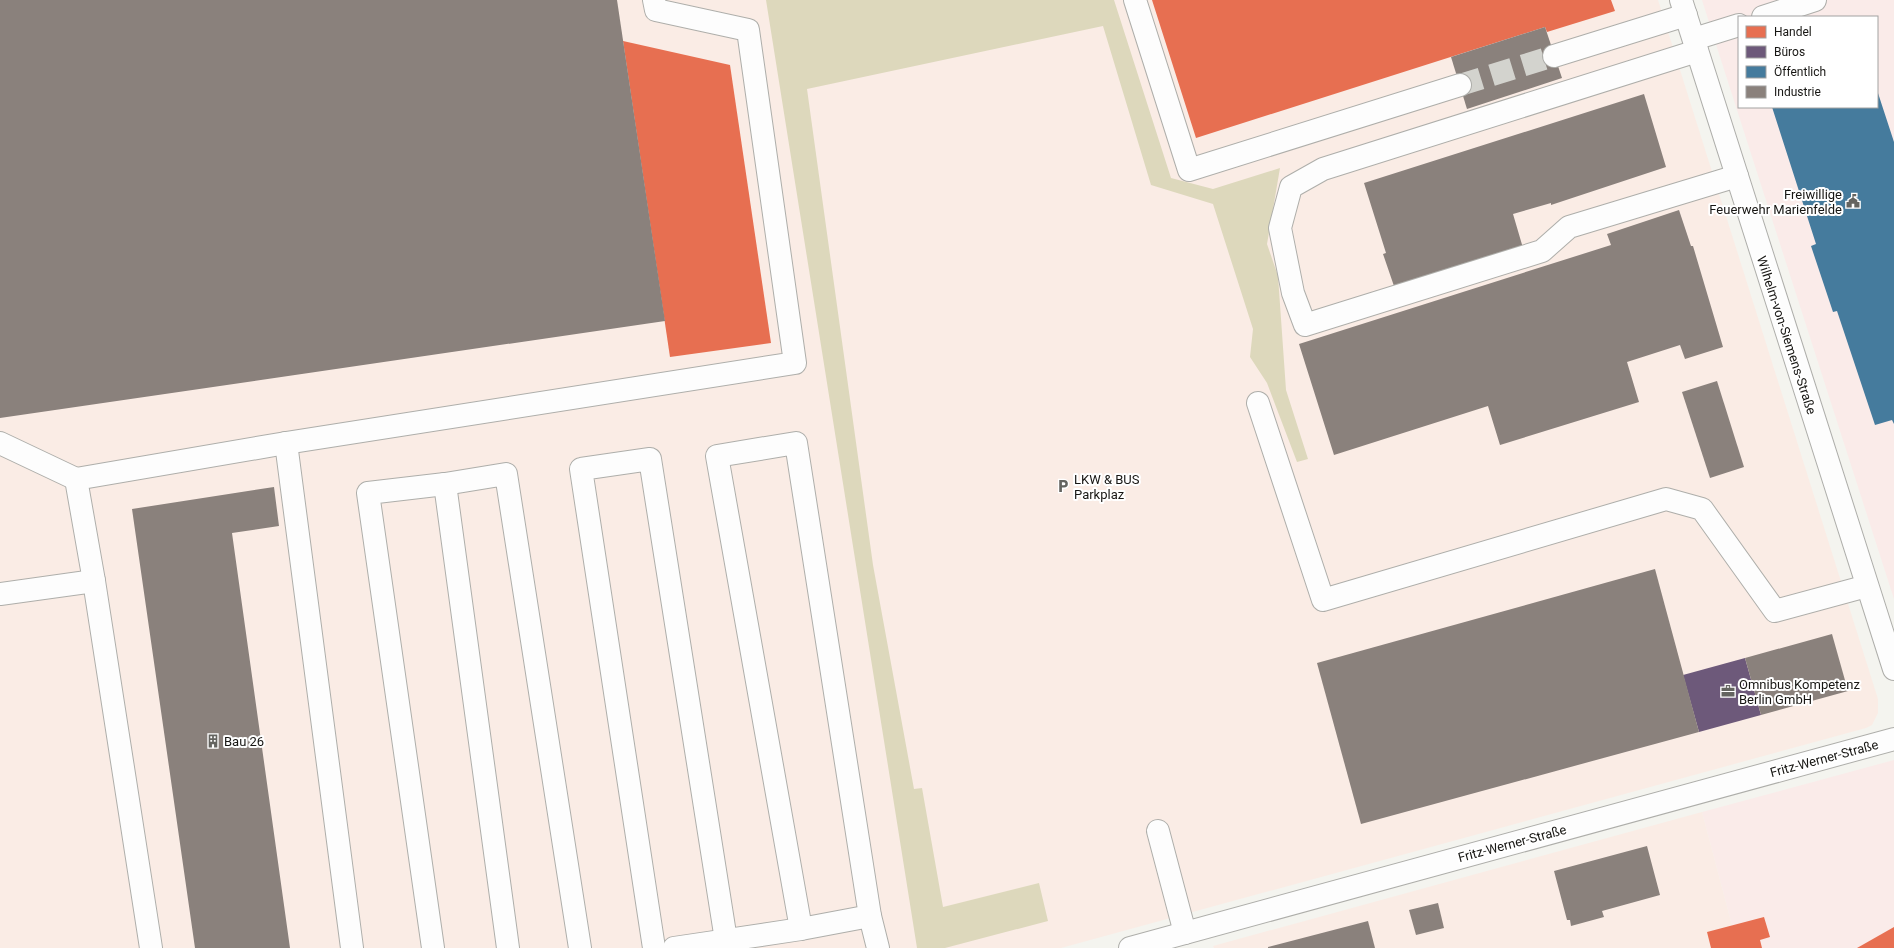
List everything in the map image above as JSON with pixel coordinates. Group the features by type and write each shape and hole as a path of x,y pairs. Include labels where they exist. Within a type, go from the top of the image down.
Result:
{"street":[{"path":"0,443 76,478 286,443 795,363 748,30 656,10 654,0"},
{"path":"1135,0 1189,170 1460,85"},
{"path":"1766,16 1815,0"},
{"path":"1554,56 1683,7"},
{"name":"Wilhelm-von-Siemens-Straße","path":"1683,7 1894,669"},
{"path":"1737,176 1569,227 1542,251 1305,325 1293,293 1280,228 1291,187 1323,169 1696,46 1738,25"},
{"path":"1258,403 1323,600 1666,499 1702,509 1776,611 1867,586"},
{"path":"286,443 352,948"},
{"path":"801,929 717,456 796,443 870,916 878,948"},
{"path":"654,948 581,469 650,459 726,940"},
{"path":"432,948 368,493 445,484 506,474 580,948"},
{"path":"76,478 94,581 151,948"},
{"path":"445,484 508,948"},
{"path":"0,594 94,581"},
{"name":"Fritz-Werner-Straße","path":"1130,948 1894,739"},
{"path":"1158,831 1185,933"},
{"path":"674,948 801,929 870,916"}],"shaded area":[{"path":"0,0 1658,0 1878,699 1878,713 1872,725 1866,728 1061,948 0,948"},
{"path":"766,0 1114,0 1171,178 1213,189 1280,168 1267,244 1278,276 1286,390 1308,459 1297,462 1267,383 1250,357 1253,329 1213,204 1151,185 1103,26 807,89 873,565 914,789 922,788 943,907 1039,883 1048,921 945,948 917,948"},
{"path":"1702,0 1894,0 1894,599"},
{"path":"1894,760 1894,948 1738,948 1702,812"},
{"path":"1702,812 1738,948 1214,948 1213,946"}],"building: Handel":[{"path":"1152,0 1611,0 1615,11 1547,32 1545,27 1196,138"},
{"path":"623,41 730,65 771,343 670,357"},
{"path":"1764,917 1770,937 1760,940 1762,948 1711,948 1707,932"},
{"path":"1894,927 1894,948 1857,948"}],"building: Büros":[{"path":"1745,658 1761,715 1699,732 1683,675"}],"building: Öffentlich":[{"path":"1878,93 1894,142 1894,424 1892,420 1875,425 1837,311 1833,312 1811,246 1816,244 1772,108 1878,108"}],"building: Industrie":[{"path":"0,0 617,0 665,321 0,418"},
{"path":"1545,27 1562,78 1467,109 1451,57"},
{"path":"1644,94 1666,167 1551,205 1551,203 1513,214 1523,248 1395,289 1383,254 1386,253 1364,183"},
{"path":"1679,210 1691,246 1693,246 1723,347 1685,359 1680,345 1627,362 1639,402 1500,445 1488,406 1334,455 1299,344 1611,245 1607,234"},
{"path":"1717,381 1744,467 1710,478 1682,392"},
{"name":"Bau 26","path":"274,487 279,526 232,533 290,948 195,948 132,509"},
{"path":"1655,569 1699,732 1361,824 1317,663"},
{"path":"1832,634 1848,691 1761,715 1745,658"},
{"path":"1647,846 1660,895 1602,911 1604,917 1571,926 1570,920 1567,920 1554,871"},
{"path":"1438,903 1444,928 1416,935 1409,910"},
{"path":"1368,921 1375,948 1268,948 1268,947"}],"tunnel":[{"path":"1460,85 1554,56"}],"place":[{"name":"Freiwillige Feuerwehr Marienfelde","path":"1853,201"},
{"name":"LKW & BUS Parkplaz","path":"1063,486"},
{"name":"Omnibus Kompetenz Berlin GmbH","path":"1728,691"},
{"name":"Bau 26","path":"213,741"}]}
